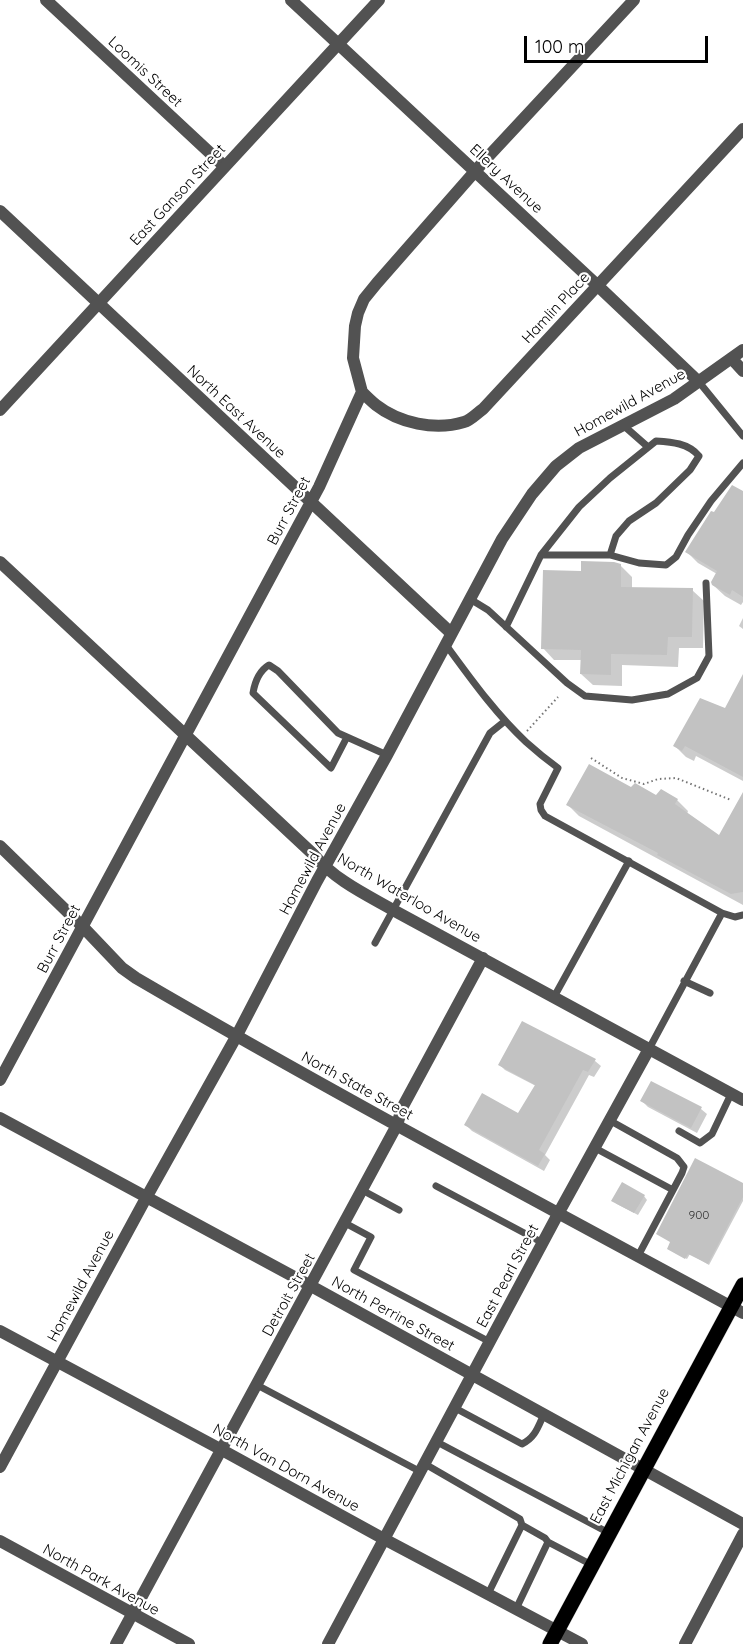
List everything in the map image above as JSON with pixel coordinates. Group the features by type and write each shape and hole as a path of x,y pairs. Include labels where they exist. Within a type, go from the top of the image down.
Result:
{"main road":[{"name":"East Michigan Avenue","path":"553,1637 644,1469 737,1310 743,1285"}],"street":[{"name":"Loomis Street","path":"46,0 224,166"},
{"name":"Ellery Avenue","path":"291,0 699,382"},
{"name":"East Ganson Street","path":"0,410 379,0"},
{"path":"362,392 353,358 353,340 358,313 364,300 475,171 634,0"},
{"name":"Hamlin Place","path":"362,392 389,413 425,426 466,422 483,409 743,129"},
{"name":"North East Avenue","path":"0,211 451,633"},
{"name":"Homewild Avenue","path":"0,1467 236,1037 502,539 532,494 556,466 579,448 674,399 743,350"},
{"path":"732,359 743,371"},
{"name":"Burr Street","path":"0,1080 310,502 362,392"},
{"name":"North Waterloo Avenue","path":"0,562 337,877 393,910 737,1097"},
{"name":"North State Street","path":"0,846 122,968 136,978 236,1037 737,1310"},
{"name":"Detroit Street","path":"117,1644 398,1125 402,1108 483,958"},
{"name":"East Pearl Street","path":"328,1644 649,1049"},
{"name":"North Perrine Street","path":"0,1118 743,1524"},
{"name":"North Van Dorn Avenue","path":"0,1331 516,1609 553,1637 582,1644"},
{"path":"685,1644 743,1534"},
{"name":"North Park Avenue","path":"0,1541 189,1644"}],"lane":[{"path":"699,382 743,436"},
{"path":"622,425 648,447"},
{"path":"506,627 541,555 579,507 610,478 656,441 677,442 694,450 699,456 690,470 656,503 629,521 616,536 610,555"},
{"path":"541,555 610,555 639,563 666,565 676,557 711,501 743,463"},
{"path":"470,599 488,610 567,683 585,696 632,700 668,694 697,678 710,656 706,583"},
{"path":"446,645 505,721 521,738 558,768 540,804 545,816 722,913 743,915"},
{"path":"347,737 331,768 253,693 262,669 269,665 278,671 338,733 347,737 387,756"},
{"path":"375,944 490,733 505,721"},
{"path":"554,997 629,861"},
{"path":"649,1049 722,913"},
{"path":"684,981 710,993"},
{"path":"679,1131 700,1143 712,1134 737,1097"},
{"path":"609,1120 677,1158 684,1167 638,1256"},
{"path":"594,1148 673,1190"},
{"path":"436,1185 543,1243"},
{"path":"362,1190 399,1210"},
{"path":"345,1223 370,1237 354,1270 490,1342"},
{"path":"257,1385 520,1519 522,1525 548,1542 592,1565"},
{"path":"455,1408 522,1444 533,1436 544,1414"},
{"path":"437,1442 609,1533"},
{"path":"488,1594 522,1525"},
{"path":"516,1609 548,1542"}],"path":[{"path":"521,738 558,697"},
{"path":"591,758 622,778 644,784 658,779 676,778 731,800"}],"building":[{"path":"732,485 743,491 743,597 732,590 730,595 712,585 711,582 717,571 685,552 711,511 714,512"},
{"path":"581,561 621,564 621,587 693,588 692,637 668,637 667,655 611,654 611,675 580,674 581,650 541,649 543,570 581,571"},
{"path":"743,674 743,777 685,746 682,751 673,746 700,698 725,708"},
{"path":"589,764 631,787 635,783 656,795 661,789 678,799 675,804 719,835 743,792 743,892 731,894 566,805"},
{"path":"522,1021 596,1059 588,1072 583,1070 539,1150 545,1154 538,1166 464,1125 482,1093 518,1113 535,1085 498,1065"},
{"path":"651,1081 702,1107 691,1128 640,1101"},
{"path":"695,1158 743,1183 743,1197 708,1264 688,1254 685,1259 667,1249 670,1242 656,1234"},
{"path":"622,1182 645,1195 634,1213 611,1201"}]}
